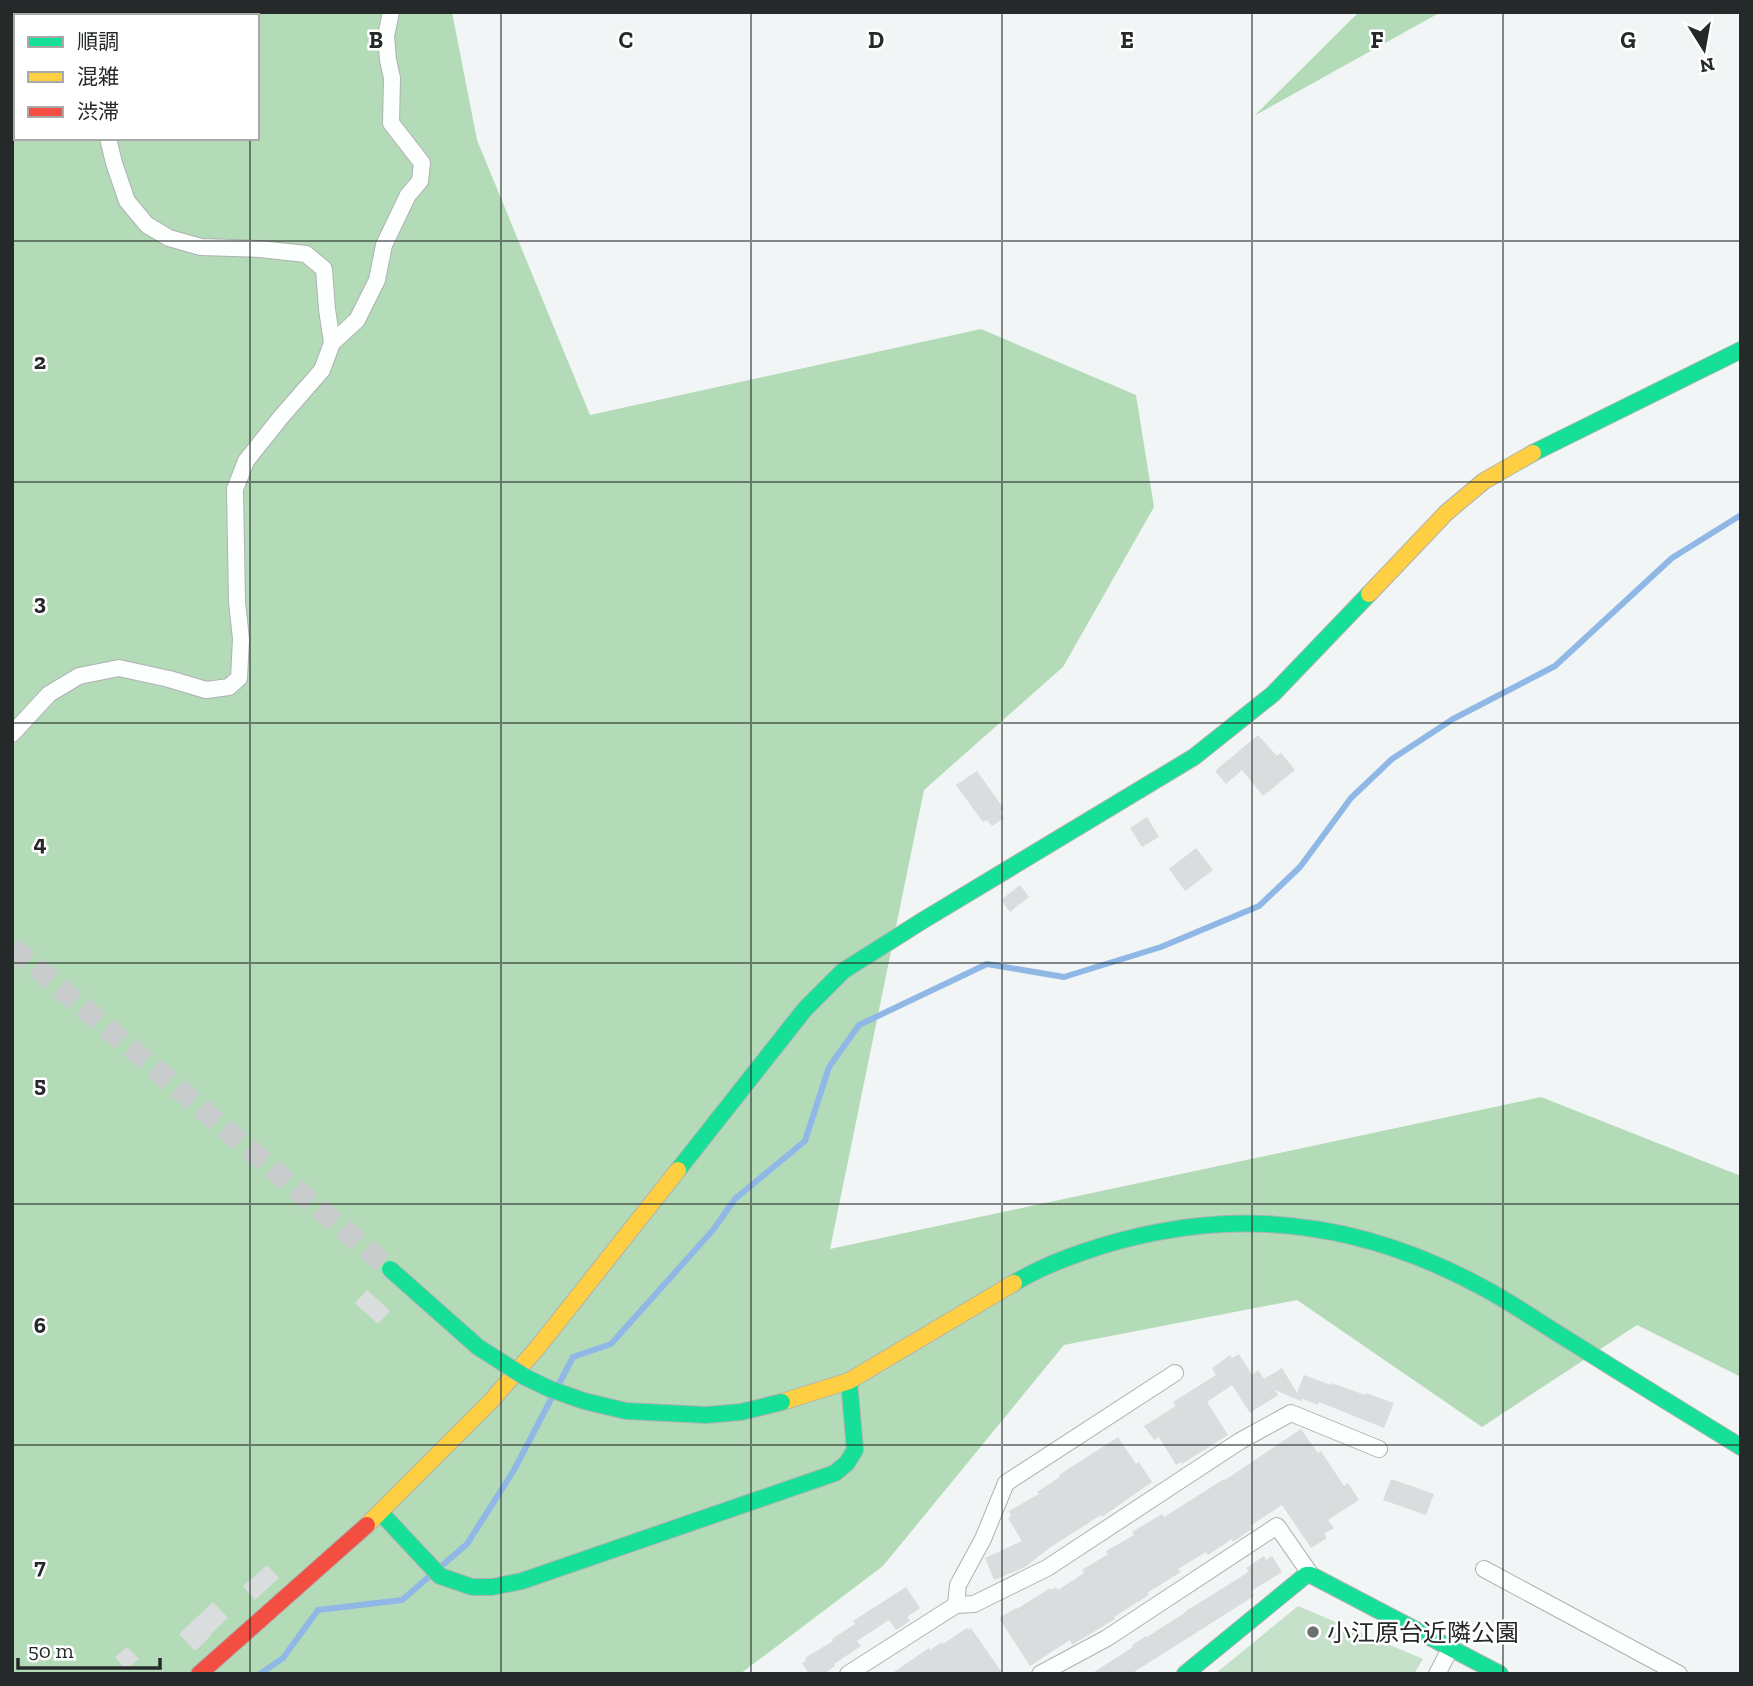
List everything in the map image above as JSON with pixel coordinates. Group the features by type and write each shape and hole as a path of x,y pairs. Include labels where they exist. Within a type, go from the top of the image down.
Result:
{"street":[{"path":"12,734 49,694 79,676 119,668 206,690 229,687 239,678 241,639 237,601 235,489 246,461 322,370 332,343 357,320 377,280 384,245 408,195 420,181 422,163 391,123 392,78 386,36 391,12"},
{"path":"108,140 127,201 147,225 169,238 201,247 306,254 324,269 332,343"},
{"path":"199,1674 381,1513 491,1401 538,1347 805,1009 843,971 1194,757 1273,694 1446,513 1484,481 1548,445 1741,350"},
{"path":"390,1269 478,1347 525,1377 550,1389 626,1411 706,1415 741,1412 849,1381 1030,1273 1136,1236 1178,1228 1227,1224 1271,1223 1334,1231 1375,1241 1416,1256 1480,1286 1741,1447"},
{"path":"956,1605 958,1585 983,1539 1006,1483 1175,1373"},
{"path":"381,1513 440,1576 472,1587 492,1587 522,1581 835,1474 847,1463 855,1450 849,1381"},
{"path":"848,1674 956,1605 974,1604 1047,1568 1240,1441 1290,1413 1379,1449"},
{"path":"1040,1674 1107,1638 1277,1526 1311,1575 1500,1674"},
{"path":"1485,1569 1679,1674"},
{"path":"1185,1674 1294,1584 1306,1575 1311,1575"},
{"path":"1437,1674 1450,1649"}],"green space":[{"path":"12,12 452,12 477,140 590,415 981,329 1136,395 1154,507 1063,667 924,790 830,1249 1541,1097 1741,1176 1741,1377 1637,1325 1482,1427 1297,1300 1064,1345 883,1566 740,1674 12,1674"},
{"path":"1359,12 1441,12 1254,116"},
{"name":"小江原台近隣公園","path":"1298,1606 1423,1659 1414,1674 1215,1674"}],"building":[{"path":"1258,735 1277,756 1281,753 1295,770 1263,796 1242,770 1226,784 1215,771"},
{"path":"977,771 1004,809 1000,812 1004,818 992,826 987,820 983,822 956,785"},
{"path":"1147,817 1159,837 1142,847 1130,828"},
{"path":"1196,848 1213,870 1185,891 1169,869"},
{"path":"1020,885 1029,897 1010,912 1001,900"},
{"path":"367,1290 390,1311 378,1324 355,1303"},
{"path":"1239,1354 1252,1375 1258,1370 1264,1379 1282,1368 1297,1393 1304,1375 1394,1403 1384,1428 1319,1402 1318,1405 1301,1398 1303,1402 1275,1390 1278,1395 1250,1413 1232,1385 1207,1402 1228,1435 1182,1464 1181,1462 1176,1465 1159,1437 1154,1440 1144,1426 1176,1406 1173,1402 1216,1375 1212,1368 1230,1355 1232,1358"},
{"path":"1301,1429 1318,1453 1321,1451 1344,1486 1348,1483 1359,1500 1328,1520 1334,1528 1324,1534 1327,1538 1311,1548 1282,1505 1250,1526 1252,1529 1233,1542 1232,1539 1208,1555 1206,1552 1178,1569 1181,1572 1147,1593 1149,1595 1114,1617 1115,1619 1072,1645 1070,1640 1030,1666 999,1618 1050,1588 1052,1590 1056,1587 1058,1590 1084,1573 1082,1570 1108,1554 1106,1551 1134,1535 1132,1532 1162,1514 1164,1517 1225,1480"},
{"path":"1118,1437 1152,1482 1102,1517 1101,1515 1051,1547 1025,1567 994,1580 985,1558 1022,1541 1008,1518 1011,1516 1009,1511 1039,1494 1037,1492 1060,1477 1059,1475"},
{"path":"1391,1479 1434,1494 1426,1515 1383,1500"},
{"path":"1264,1556 1266,1560 1272,1556 1282,1572 1251,1591 1254,1596 1131,1674 1091,1674 1247,1573 1249,1571 1246,1568"},
{"path":"267,1565 279,1578 255,1600 243,1586"},
{"path":"906,1587 920,1608 907,1617 910,1621 896,1630 889,1620 857,1641 861,1646 824,1674 809,1674 802,1663 806,1661 805,1658 833,1641 832,1639 855,1624 853,1621"},
{"path":"213,1602 228,1618 195,1651 179,1634"},
{"path":"971,1628 1003,1674 891,1674 929,1648 930,1650 942,1642 943,1644"},
{"path":"127,1647 139,1659 126,1669 115,1657"}],"waterway":[{"path":"260,1674 283,1658 318,1610 402,1600 467,1544 514,1470 573,1357 611,1344 713,1230 735,1199 805,1141 829,1067 859,1025 987,964 1064,977 1161,947 1259,906 1300,867 1351,798 1392,759 1453,719 1555,666 1672,558 1741,515"}],"tunnel":[{"path":"12,947 390,1269"}],"traffic: fast":[{"path":"1533,453 1741,350"},
{"path":"678,1170 805,1009 843,971 1194,757 1273,694 1369,594"},
{"path":"1014,1283 1065,1259 1121,1240 1158,1232 1242,1223 1324,1230 1403,1251 1492,1292 1741,1447"},
{"path":"390,1269 478,1347 525,1377 584,1401 626,1411 706,1415 741,1412 782,1402"},
{"path":"381,1513 440,1576 472,1587 492,1587 522,1581 835,1473 847,1463 855,1450 849,1381"},
{"path":"1185,1674 1306,1575 1311,1575 1500,1674"}],"traffic: slow":[{"path":"1369,594 1446,513 1484,481 1533,453"},
{"path":"367,1525 491,1401 538,1347 678,1170"},
{"path":"782,1402 849,1381 1014,1283"}],"traffic: jam":[{"path":"199,1674 367,1525"}],"place":[{"name":"小江原台近隣公園","path":"1313,1632"}]}
